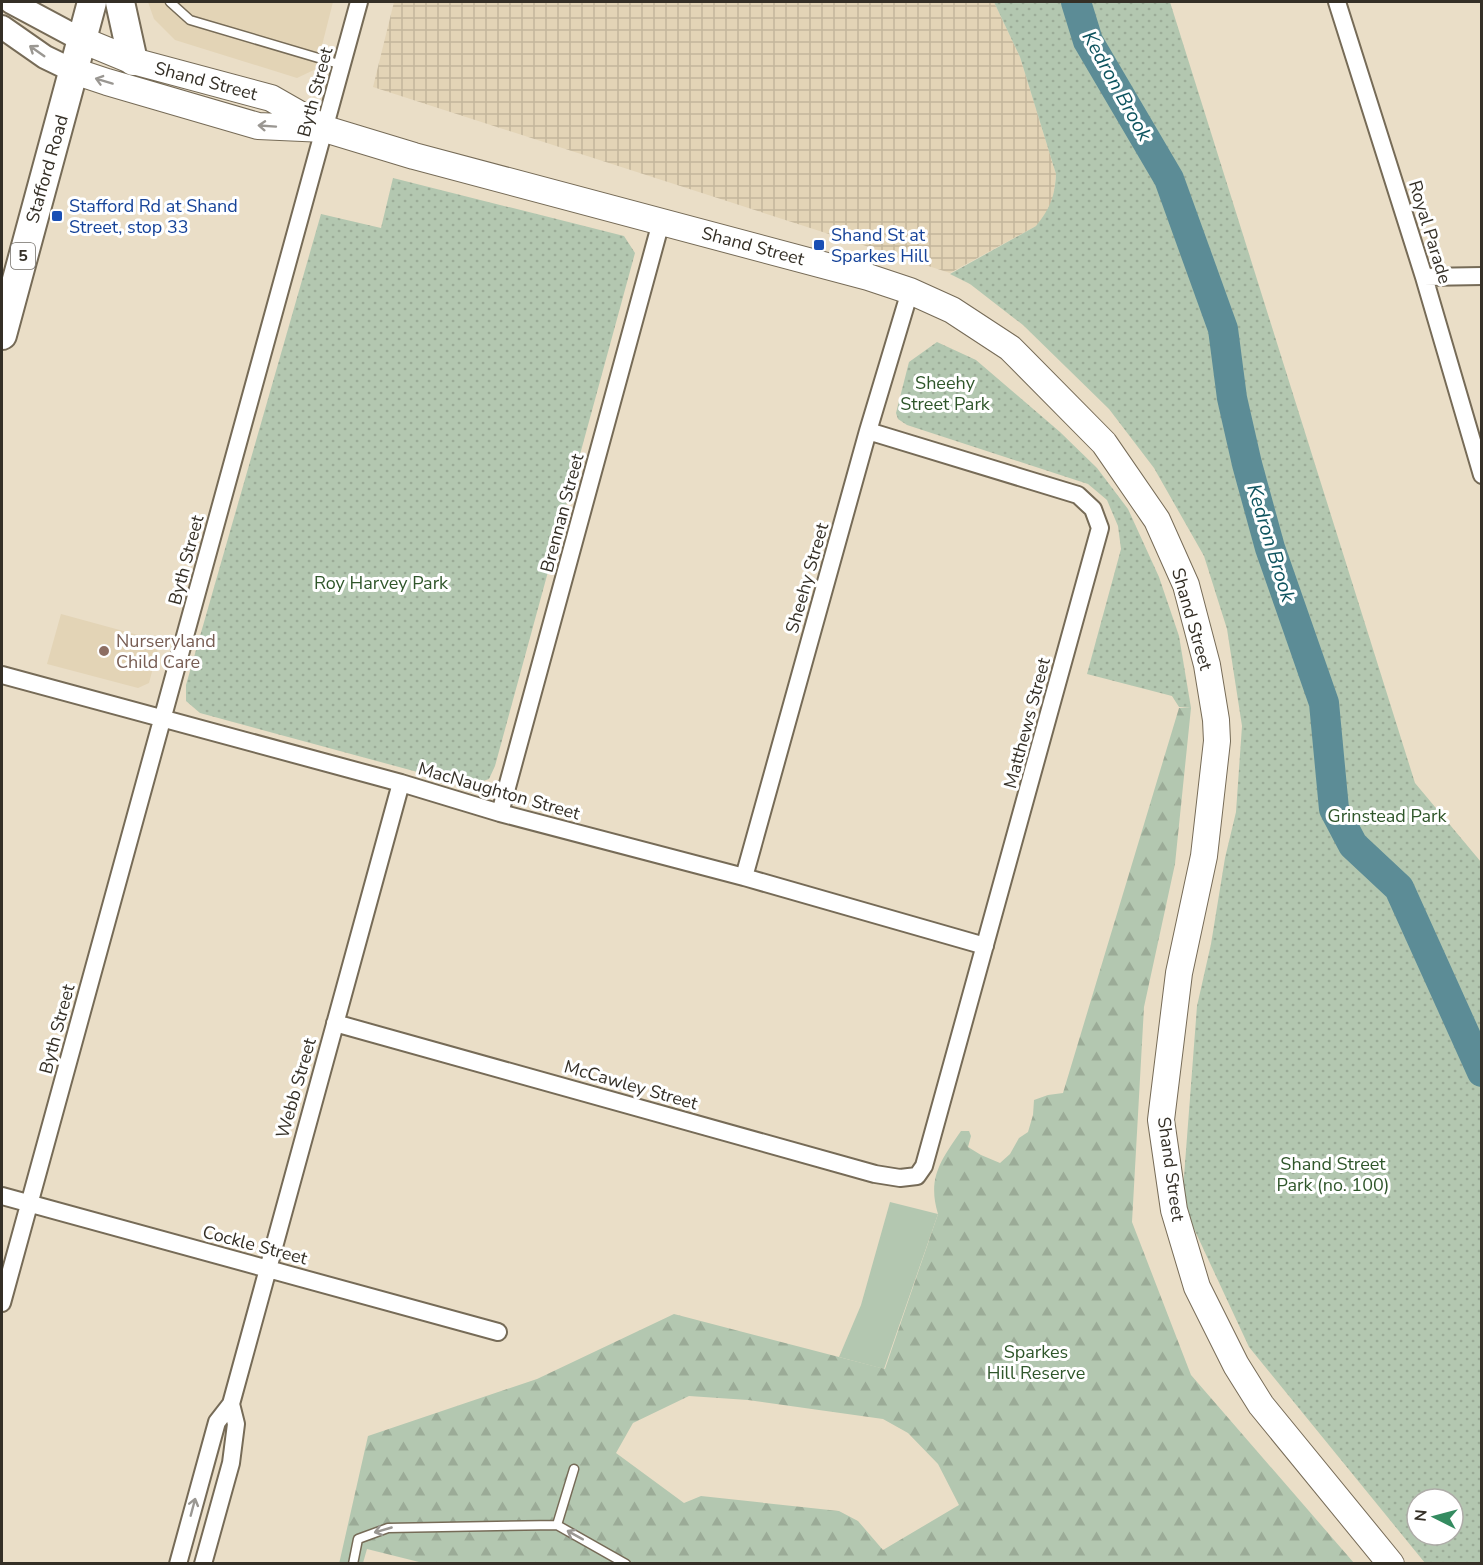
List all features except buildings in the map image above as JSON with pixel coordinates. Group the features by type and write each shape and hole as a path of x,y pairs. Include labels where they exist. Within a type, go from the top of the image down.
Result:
{"highway":[{"name":"Stafford Road","path":"4,319 92,2"},
{"path":"120,2 133,61"}],"main road":[{"path":"11,2 82,40"},
{"path":"2,27 45,57 74,70"},
{"name":"Shand Street","path":"82,40 133,61 272,98 325,129 426,159 868,277 910,291 952,310 1010,348 1104,443 1156,520 1186,585 1207,665 1216,720 1217,741 1204,856 1176,992 1161,1120 1174,1210 1197,1287 1236,1365 1261,1405 1391,1563"},
{"name":"Shand Street","path":"74,70 107,82 258,126 325,129"}],"street":[{"name":"Byth Street","path":"2,1303 359,2"},
{"name":"Royal Parade","path":"1337,2 1424,277 1482,475"},
{"name":"Brennan Street","path":"500,813 661,222"},
{"path":"1424,277 1482,276"},
{"name":"Sheehy Street","path":"744,877 868,431 910,291"},
{"name":"Matthews Street","path":"868,431 1078,495 1092,509 1100,528 924,1166 917,1176"},
{"name":"MacNaughton Street","path":"2,675 401,783 500,813 744,877 985,946"},
{"name":"Webb Street","path":"178,1563 217,1422 231,1404 401,783"},
{"name":"McCawley Street","path":"335,1023 875,1174 900,1178 917,1176"},
{"name":"Cockle Street","path":"2,1196 498,1332"},
{"name":"Webb Street","path":"204,1563 231,1463 236,1424 231,1404"}],"lane":[{"path":"170,2 190,20 343,65"},
{"path":"557,1525 574,1469"},
{"path":"353,1563 358,1539 388,1527 557,1525 626,1563"}],"shaded area":[{"path":"148,2 333,2 316,69 297,78 175,40 154,19"},
{"path":"394,2 994,2 1020,57 1056,174 1053,201 1036,226 950,273 373,87"},
{"name":"Nurseryland Child Care","path":"61,614 160,641 149,683 138,688 47,664"}],"green space":[{"name":"Shand Street Park (no. 100)","path":"994,2 1170,2 1415,783 1481,862 1481,1563 1425,1563 1412,1547 1465,1547 1465,1487 1405,1487 1405,1538 1249,1347 1182,1203 1197,1006 1236,812 1242,726 1227,629 1204,556 1154,468 1109,409 1023,325 970,284 950,274 1036,226 1045,214 1053,196 1056,174 1020,57"},
{"name":"Roy Harvey Park","path":"393,178 624,236 635,253 495,766 489,779 469,786 200,713 186,701 186,685 321,214 381,228"},
{"name":"Sheehy Street Park","path":"937,342 976,360 1060,432 1097,468 1128,509 1159,577 1179,636 1191,708 1179,707 1172,696 1087,674 1121,549 1118,526 1107,500 1088,484 907,425 898,419 896,413 909,362"},
{"name":"Sparkes Hill Reserve","path":"1179,708 1191,708 1175,864 1144,1007 1132,1222 1191,1375 1354,1563 427,1564 367,1549 363,1563 339,1564 368,1436 537,1379 674,1314 885,1369 938,1214 934,1190 935,1180 947,1151 961,1131 969,1131 971,1136 968,1147 1000,1163 1010,1154 1019,1138 1028,1132 1034,1100 1063,1093","holes":["689,1396 748,1400 883,1419 908,1433 938,1464 959,1505 883,1550 858,1521 839,1511 701,1496 684,1503 616,1453 633,1423"]},
{"path":"890,1202 938,1214 884,1369 839,1357 861,1305"}],"waterway":[{"name":"Kedron Brook","path":"1076,2 1088,41 1169,179 1223,329 1232,398 1247,464 1270,548 1324,703 1334,809 1353,845 1399,888 1482,1072"}],"place":[{"name":"Stafford Rd at Shand Street, stop 33","path":"57,216"},
{"name":"Shand St at Sparkes Hill","path":"819,245"},
{"name":"Nurseryland Child Care","path":"104,651"}],"park label":[{"name":"Grinstead Park","path":"1387,816"}]}
